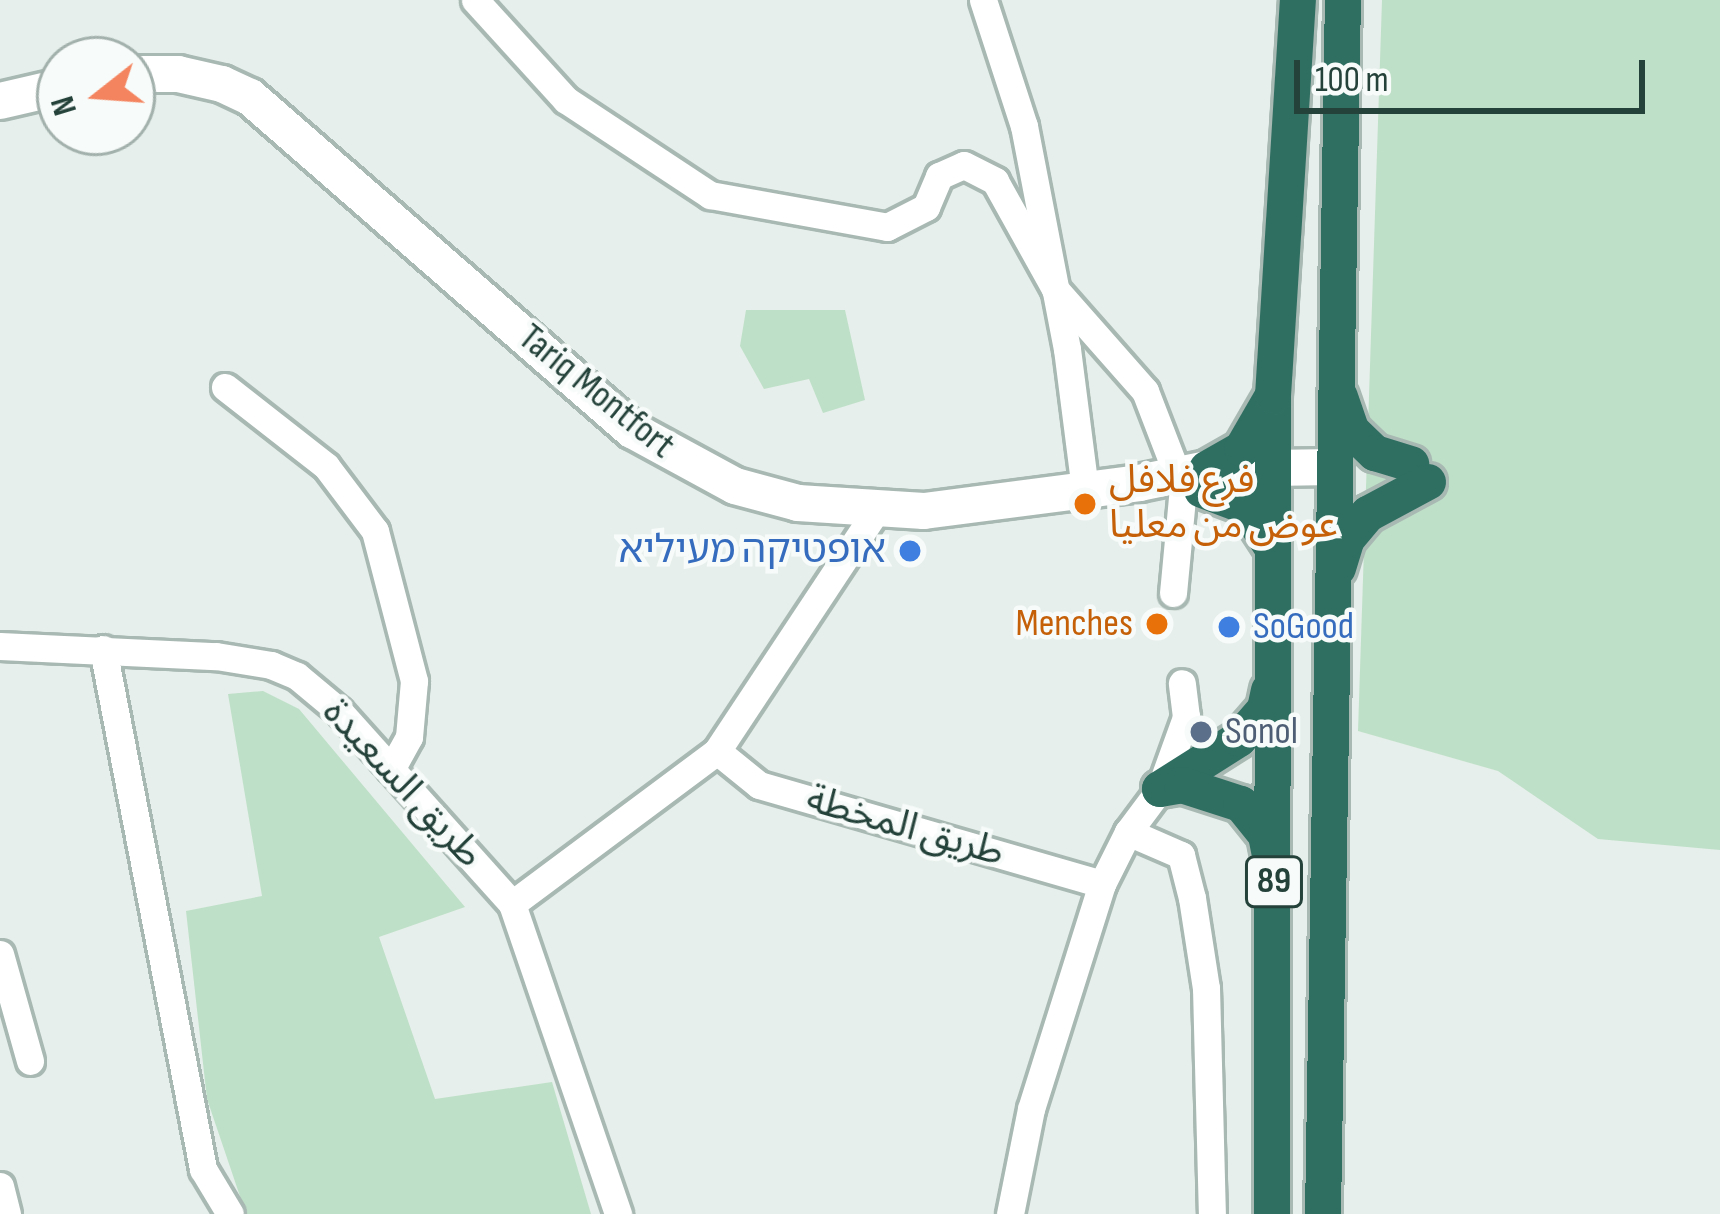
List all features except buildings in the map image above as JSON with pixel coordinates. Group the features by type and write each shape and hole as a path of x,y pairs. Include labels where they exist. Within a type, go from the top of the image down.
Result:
{"highway":[{"name":"89","path":"1272,1214 1273,396 1298,0"},
{"name":"89","path":"1324,1214 1343,0"},
{"path":"1332,589 1347,539 1368,514 1420,473 1375,453 1352,430 1337,381"},
{"path":"1192,480 1242,449 1273,396"},
{"path":"1192,480 1245,506 1273,549"},
{"path":"1160,790 1239,739 1265,710 1275,657"},
{"path":"1160,790 1182,785 1241,804 1266,835 1274,872"}],"main road":[{"name":"Tariq Montfort","path":"156,74 222,84 250,98 632,430 735,486 798,503 924,511 1139,483 1334,480"},
{"path":"0,100 36,92"}],"street":[{"path":"475,0 566,100 710,195 887,227 926,206 939,176 964,165 995,181 1055,289 1145,391 1192,480 1173,593"},
{"path":"982,0 1024,126 1055,289 1084,490"},
{"path":"225,387 326,466 375,531 414,681 409,737 391,769"},
{"name":"طريق السعيدة","path":"512,904 717,751 876,511"},
{"name":"طريق السعيدة","path":"0,646 216,656 284,670 339,711 512,904 618,1214"},
{"path":"103,649 203,1169 230,1214"},
{"path":"1010,1214 1030,1109 1102,884 1127,832 1160,790 1186,717 1182,683"},
{"name":"طريق المخطة","path":"717,751 760,784 1102,884"},
{"path":"1127,832 1181,855 1192,898 1206,988 1212,1214"},
{"path":"0,954 30,1061"},
{"path":"0,1186 7,1214"}],"green space":[{"path":"1382,0 1720,0 1720,850 1598,839 1498,771 1358,731"},
{"path":"746,310 845,310 865,400 823,413 809,379 764,389 740,346"},
{"path":"263,691 299,709 465,907 379,937 435,1099 552,1082 591,1214 246,1214 207,1099 186,911 262,896 228,694"}],"place":[{"name":"فرع فلافل عوض من معليا","path":"1085,504"},
{"name":"אופטיקה מעיליא","path":"910,551"},
{"name":"Menches","path":"1157,624"},
{"name":"SoGood","path":"1229,627"},
{"name":"Sonol","path":"1201,732"}]}
